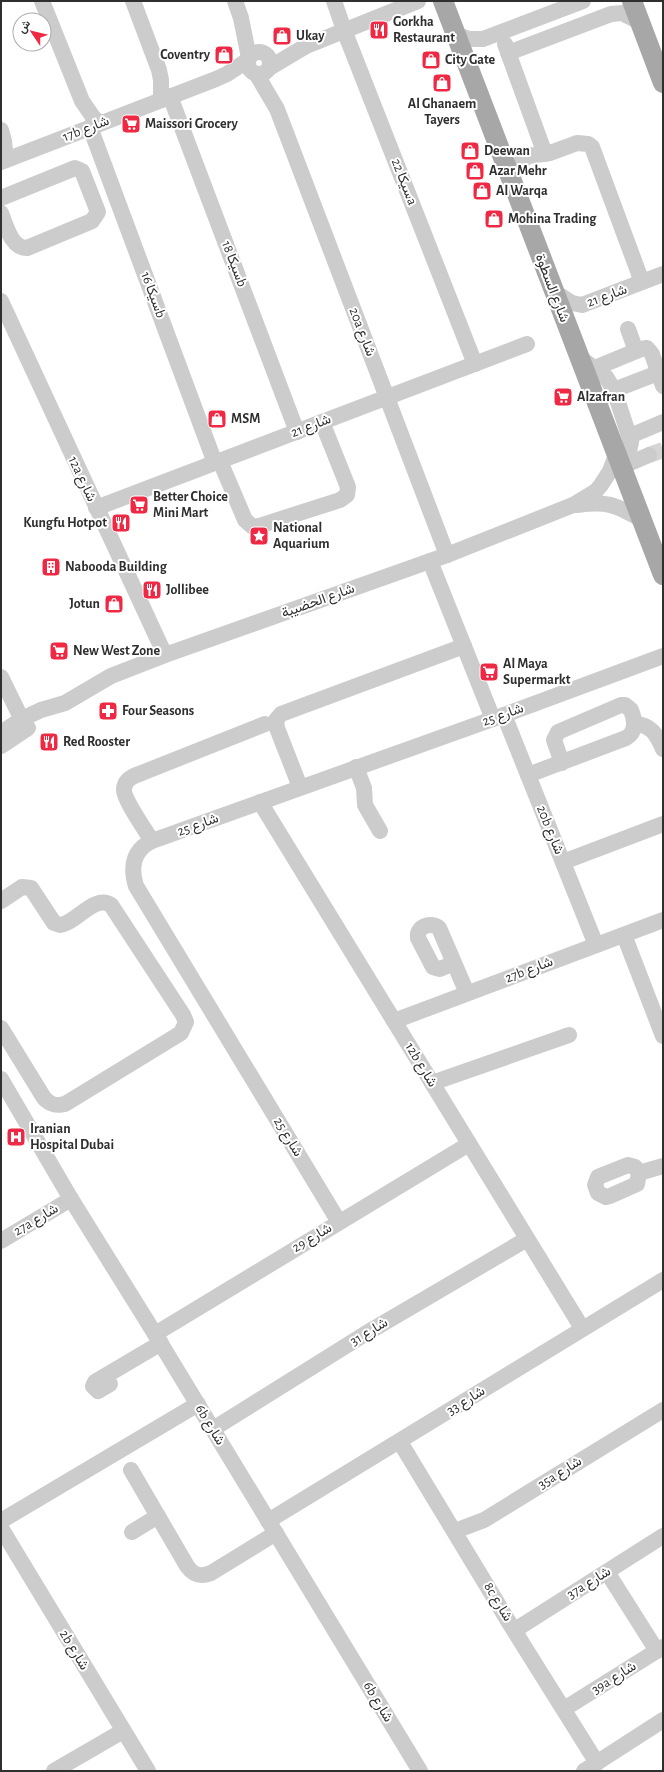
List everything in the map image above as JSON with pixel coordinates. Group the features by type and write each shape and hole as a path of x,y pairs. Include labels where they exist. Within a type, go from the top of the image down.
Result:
{"main road":[{"name":"شارع السطوة","path":"442,1 663,575"},
{"path":"632,1 663,83"}],"street":[{"name":"سيكا 16b","path":"42,1 82,100 93,117 218,462 245,520 253,527 340,500 347,495 348,487 322,422"},
{"name":"سيكا 18b","path":"133,1 159,70 165,98 298,432"},
{"name":"20a شارع","path":"235,1 447,555"},
{"name":"سيكا 22a","path":"334,1 344,30 476,364"},
{"name":"17b شارع","path":"4,161 227,74 259,64 306,46 418,1"},
{"path":"455,34 476,39 490,37 583,1 590,21"},
{"path":"508,53 616,12 627,15 640,22"},
{"path":"501,33 545,154"},
{"path":"1,130 4,141 4,161"},
{"path":"510,178 524,159 533,154 545,154 578,142 583,142 592,147 642,282"},
{"path":"1,198 75,168 79,169 84,175 98,212 92,220 27,248 22,248 14,243 1,213"},
{"name":"شارع 21","path":"553,291 572,303 582,305 663,274"},
{"name":"12a شارع","path":"1,301 165,655"},
{"path":"628,329 636,350"},
{"name":"شارع 21","path":"96,508 527,344"},
{"path":"595,368 636,350 644,348 650,350 661,379 614,390"},
{"path":"579,357 606,377 614,390 630,436 663,422"},
{"name":"شارع الحضيبة","path":"1,746 41,710 65,702 110,676 447,555 573,505 596,491 601,485 610,471 630,447 630,436"},
{"path":"619,461 649,455"},
{"name":"شارع الحضيبة","path":"573,505 598,502 611,504 641,519"},
{"name":"20b شارع","path":"430,561 464,646 528,775 596,945"},
{"path":"300,787 276,728 276,720 281,714 464,646"},
{"name":"شارع 25","path":"339,1222 136,886 132,875 133,864 137,853 145,845 152,841 663,656"},
{"path":"1,677 24,724"},
{"path":"528,775 562,763 626,738 632,732 634,724 631,710 625,705 621,705 558,732 554,740 562,763"},
{"name":"شارع الحضيبة","path":"1,733 24,724"},
{"path":"152,841 125,795 124,786 126,781 134,776 265,724"},
{"path":"634,724 640,724 652,729 659,739 663,749"},
{"path":"356,767 364,788 365,805 380,831"},
{"name":"12b شارع","path":"260,802 582,1328"},
{"path":"563,862 663,824"},
{"path":"1,901 22,887 31,888 54,923 60,925 100,902 107,902 111,904 183,1015 186,1026 181,1033 65,1104 60,1105 48,1102 44,1098 1,1028"},
{"name":"27b شارع","path":"394,1021 663,920"},
{"path":"624,935 663,1036"},
{"path":"454,963 467,993"},
{"path":"432,1082 569,1035"},
{"name":"6b شارع","path":"1,1079 71,1199 158,1338 420,1771"},
{"name":"شارع 29","path":"110,1384 98,1391 93,1386 96,1382 158,1338 339,1222 469,1144"},
{"path":"639,1174 663,1166"},
{"name":"27a شارع","path":"1,1241 71,1199"},
{"name":"شارع 31","path":"213,1429 365,1334 527,1239"},
{"name":"شارع 33","path":"158,1516 191,1572 197,1575 211,1573 272,1527 400,1442 582,1328 663,1280"},
{"path":"1,1521 198,1404"},
{"name":"35a شارع","path":"455,1531 484,1520 663,1410"},
{"name":"8c شارع","path":"400,1442 564,1709 590,1767"},
{"path":"131,1470 158,1516 132,1532"},
{"name":"2b شارع","path":"1,1528 148,1771"},
{"name":"37a شارع","path":"515,1630 663,1536"},
{"path":"607,1572 660,1649"},
{"name":"39a شارع","path":"564,1709 660,1649"},
{"path":"590,1767 663,1720"},
{"path":"54,1771 123,1731"}],"tunnel":[{"path":"649,455 663,450"}],"place":[{"name":"Gorkha Restaurant","path":"379,30"},
{"name":"Ukay","path":"282,36"},
{"name":"Coventry","path":"224,55"},
{"name":"City Gate","path":"431,60"},
{"name":"Al Ghanaem Tayers","path":"442,83"},
{"name":"Maissori Grocery","path":"131,124"},
{"name":"Deewan","path":"470,151"},
{"name":"Azar Mehr","path":"475,171"},
{"name":"Al Warqa","path":"482,191"},
{"name":"Mohina Trading","path":"494,219"},
{"name":"Alzafran","path":"563,397"},
{"name":"MSM","path":"217,419"},
{"name":"Better Choice Mini Mart","path":"139,505"},
{"name":"Kungfu Hotpot","path":"121,523"},
{"name":"National Aquarium","path":"259,536"},
{"name":"Nabooda Building","path":"51,567"},
{"name":"Jollibee","path":"152,590"},
{"name":"Jotun","path":"114,604"},
{"name":"New West Zone","path":"59,651"},
{"name":"Al Maya Supermarkt","path":"489,672"},
{"name":"Four Seasons","path":"108,711"},
{"name":"Red Rooster","path":"49,742"},
{"name":"Iranian Hospital Dubai","path":"16,1137"}]}
